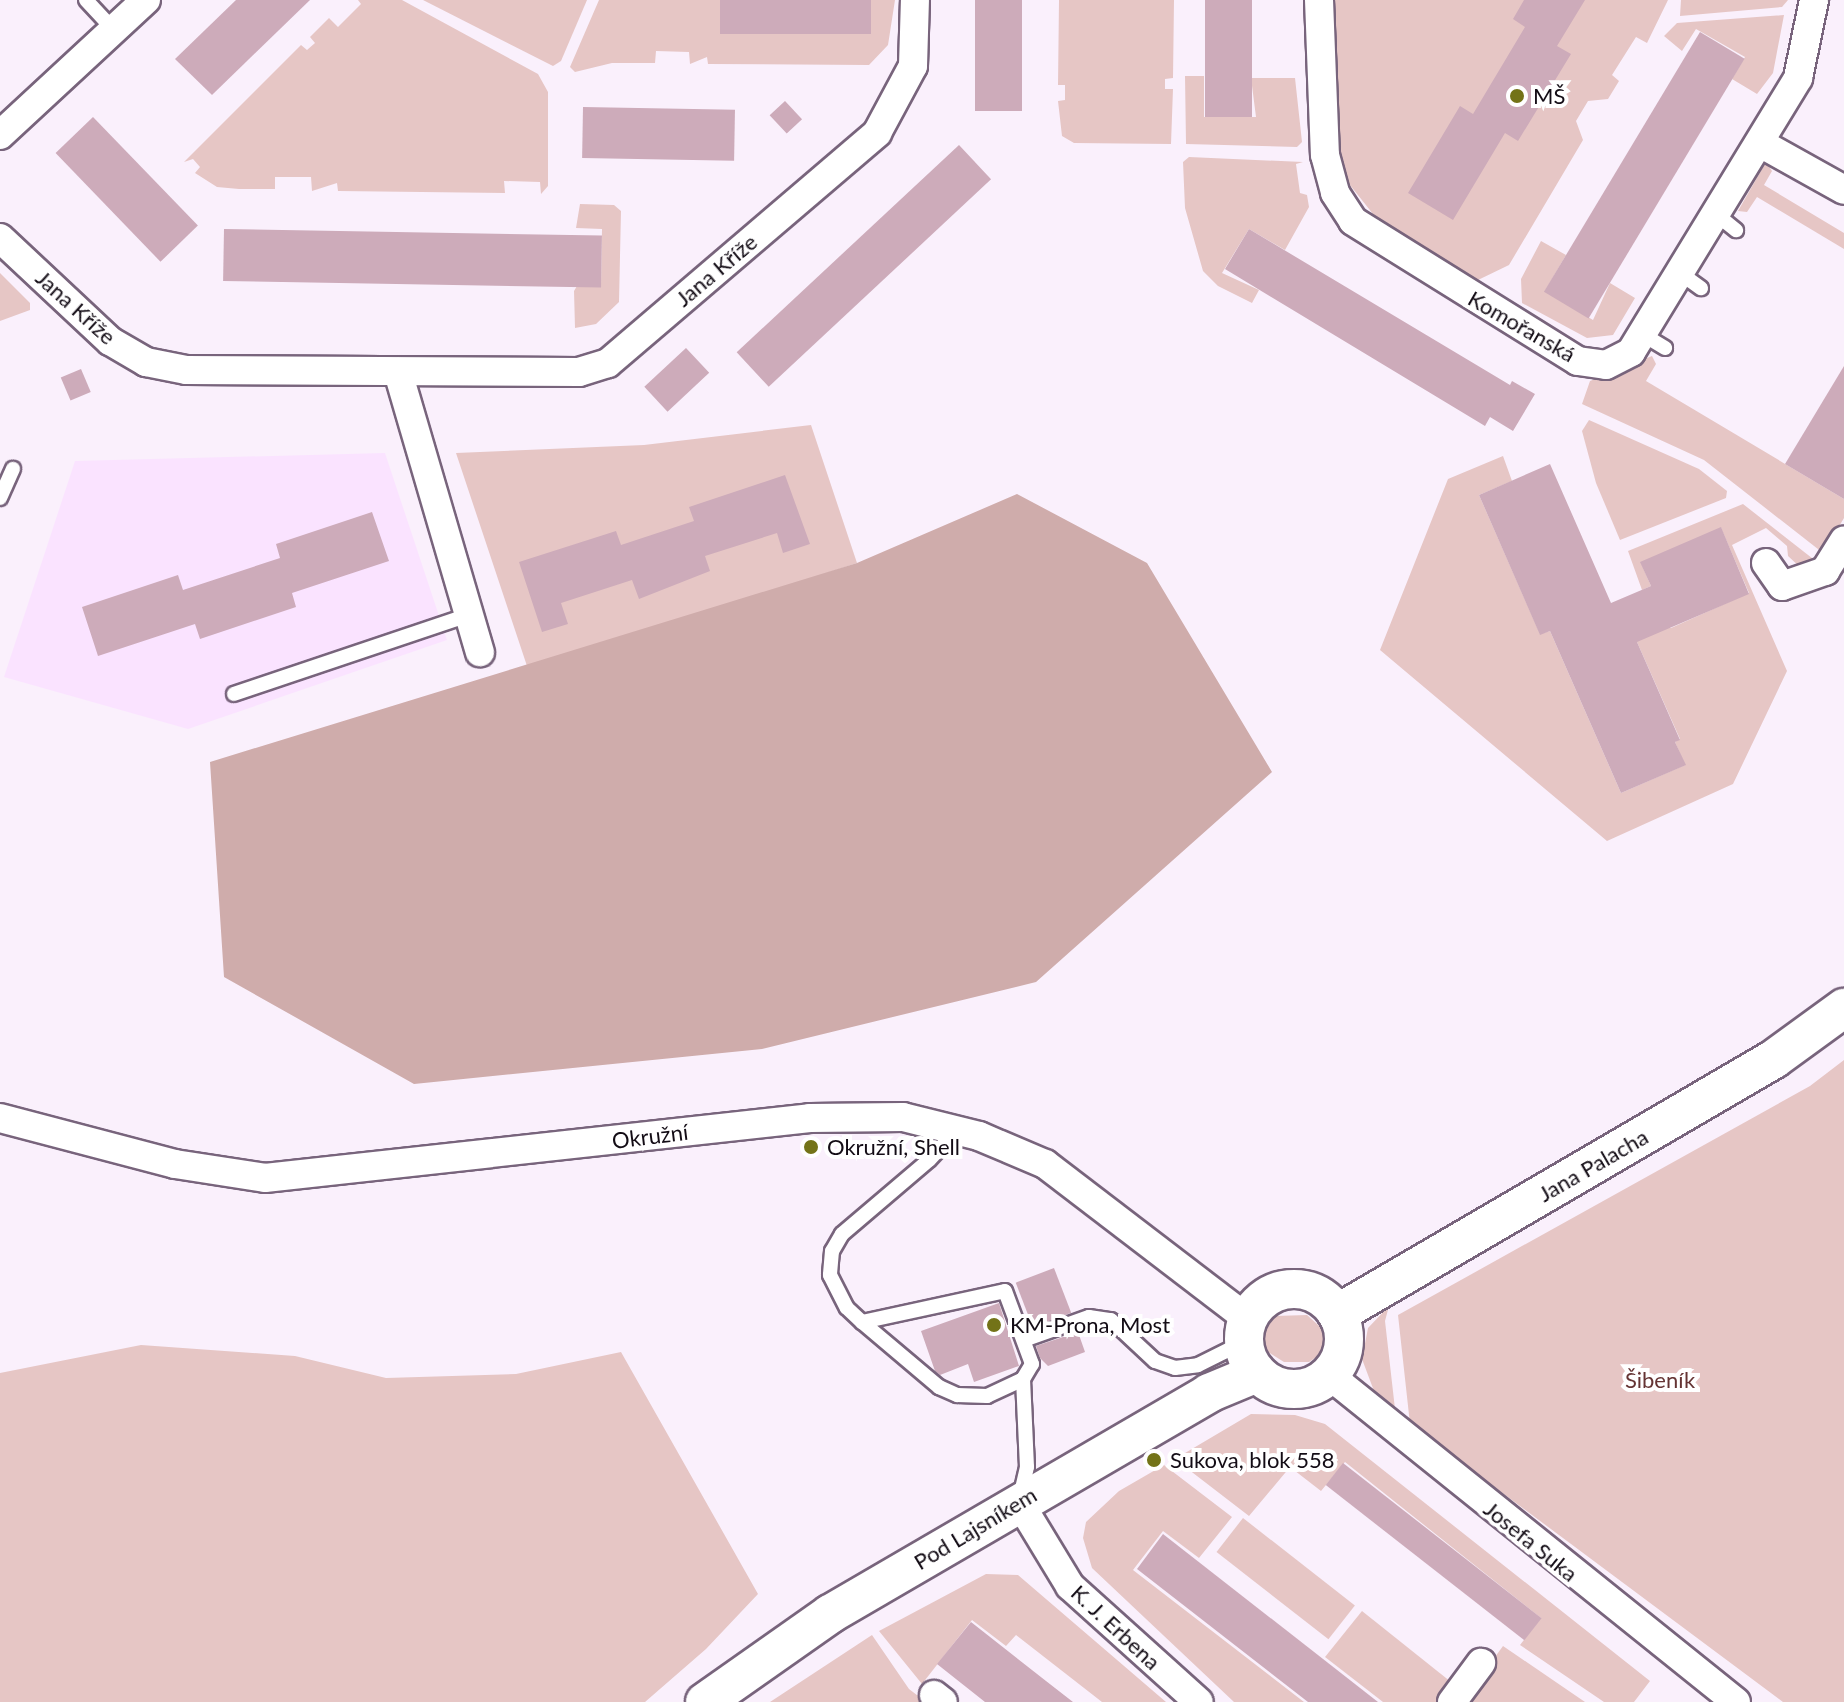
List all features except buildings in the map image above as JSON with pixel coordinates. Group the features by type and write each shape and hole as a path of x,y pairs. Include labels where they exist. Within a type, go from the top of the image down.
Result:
{"street":[{"path":"0,135 146,0"},
{"name":"Jana Kříže","path":"0,238 110,341 146,362 186,370 579,372 608,363 877,133 913,66 915,0"},
{"name":"Komořanská","path":"1319,0 1325,155 1335,193 1353,221 1578,361 1606,365 1654,341 1726,222 1760,143 1798,78 1814,0"},
{"path":"1760,143 1844,190"},
{"path":"398,372 480,652"},
{"path":"1766,563 1782,586 1825,571 1844,541"},
{"name":"Jana Palacha","path":"1337,1314 1774,1059 1844,1008"},
{"name":"Okružní","path":"0,1118 175,1164 265,1178 810,1118 903,1117 958,1129 1058,1173 1249,1345"},
{"path":"1285,1290 1315,1294 1337,1314 1344,1346 1329,1375 1308,1387 1284,1389 1249,1345 1258,1304 1285,1290"},
{"name":"Pod Lajsníkem","path":"705,1702 778,1647 1019,1502 1209,1393 1249,1345"},
{"name":"Josefa Suka","path":"1329,1375 1736,1702"},
{"name":"K. J. Erbena","path":"1019,1502 1070,1586 1199,1702"},
{"path":"1452,1702 1481,1663"}],"lane":[{"path":"86,0 114,30"},
{"path":"0,498 13,469"},
{"path":"234,694 469,615"},
{"path":"958,1129 836,1243 832,1282 862,1322 939,1387 957,1395 987,1396 1023,1379"},
{"path":"862,1322 1005,1291 1032,1364 1023,1379 1027,1467 1019,1502"},
{"path":"1024,1340 1089,1317 1111,1320 1155,1361 1175,1368 1198,1365 1249,1345"}],"shaded area":[{"path":"385,453 447,640 188,729 4,677 75,461"},
{"path":"1017,494 1147,563 1272,772 1036,982 762,1049 414,1084 224,977 210,762 857,563"}],"green space":[{"path":"358,0 402,0 538,74 548,92 548,186 541,194 540,182 504,181 505,193 338,191 337,183 312,191 311,177 275,177 275,189 239,189 217,187 195,173 200,167 193,159 184,162 301,45 307,50 315,43 310,37 329,18 338,27 361,4"},
{"path":"423,0 587,0 561,61 553,66"},
{"path":"599,0 895,0 888,45 869,65 708,64 707,57 690,64 689,52 656,51 655,63 612,63 575,72 570,67"},
{"path":"1059,0 1174,0 1173,78 1165,79 1165,89 1173,89 1171,144 1074,143 1062,136 1058,101 1065,100 1065,85 1058,85"},
{"path":"1330,0 1668,0 1647,43 1636,37 1612,75 1619,81 1608,99 1588,101 1576,121 1583,140 1509,265 1478,280 1453,271 1373,214 1342,175"},
{"path":"1681,0 1788,0 1782,7 1680,16"},
{"path":"1784,15 1773,73 1757,94 1732,79 1745,57 1696,29 1682,51 1664,36 1677,23"},
{"path":"1185,76 1204,76 1204,117 1256,117 1251,78 1295,78 1302,142 1297,147 1186,144"},
{"path":"1189,157 1303,162 1296,164 1300,193 1307,195 1309,207 1285,250 1249,229 1222,273 1259,290 1252,303 1218,286 1203,271 1185,208 1183,162"},
{"path":"1766,162 1772,171 1764,185 1844,233 1844,249 1757,197 1747,212 1738,211"},
{"path":"580,204 614,205 621,211 619,302 596,324 575,328 574,291 577,286 601,285 602,229 576,228"},
{"path":"1541,241 1566,255 1545,291 1593,320 1610,283 1635,298 1613,335 1587,338 1522,303 1521,279"},
{"path":"0,273 30,303 30,310 0,321"},
{"path":"1652,356 1656,364 1646,381 1844,499 1844,518 1823,553 1704,460 1582,404 1590,381"},
{"path":"1589,420 1699,469 1727,491 1726,498 1620,540 1596,483 1582,431"},
{"path":"811,425 857,563 529,672 456,453 644,445"},
{"path":"1503,456 1512,481 1479,495 1540,634 1550,631 1621,793 1685,765 1675,742 1680,739 1629,624 1671,628 1749,593 1721,528 1641,563 1651,586 1642,590 1628,551 1743,504 1817,562 1802,569 1788,556 1787,546 1766,528 1732,545 1787,671 1733,784 1607,841 1380,650 1448,479"},
{"name":"Šibeník","path":"1844,1060 1844,1702 1783,1702 1410,1424 1398,1315 1810,1086"},
{"path":"1389,1306 1385,1321 1395,1409 1374,1391 1362,1359 1368,1328"},
{"path":"1307,1315 1327,1333 1321,1354 1309,1362 1284,1362 1265,1350 1259,1335 1263,1324 1275,1316"},
{"path":"141,1345 295,1356 386,1378 516,1374 621,1352 758,1594 706,1649 645,1702 0,1702 0,1373"},
{"path":"1251,1414 1295,1415 1325,1424 1650,1681 1634,1702 1604,1702 1520,1645 1541,1618 1345,1462 1321,1491 1290,1467 1249,1516 1184,1466 1180,1456"},
{"path":"1164,1465 1232,1517 1199,1558 1163,1531 1133,1570 1304,1702 1234,1702 1092,1568 1083,1538 1086,1522 1119,1491"},
{"path":"1243,1518 1355,1605 1328,1639 1217,1552"},
{"path":"986,1574 1018,1575 1166,1702 1102,1702 1016,1635 1006,1646 972,1620 922,1684 879,1631"},
{"path":"1362,1611 1451,1682 1438,1702 1383,1702 1325,1657"},
{"path":"872,1635 909,1689 926,1702 770,1702"},
{"path":"1503,1646 1585,1702 1462,1702"}],"place":[{"name":"MŠ","path":"1517,96"},
{"name":"Okružní, Shell","path":"811,1147"},
{"name":"KM-Prona, Most","path":"994,1325"},
{"name":"Sukova, blok 558","path":"1154,1460"}]}
